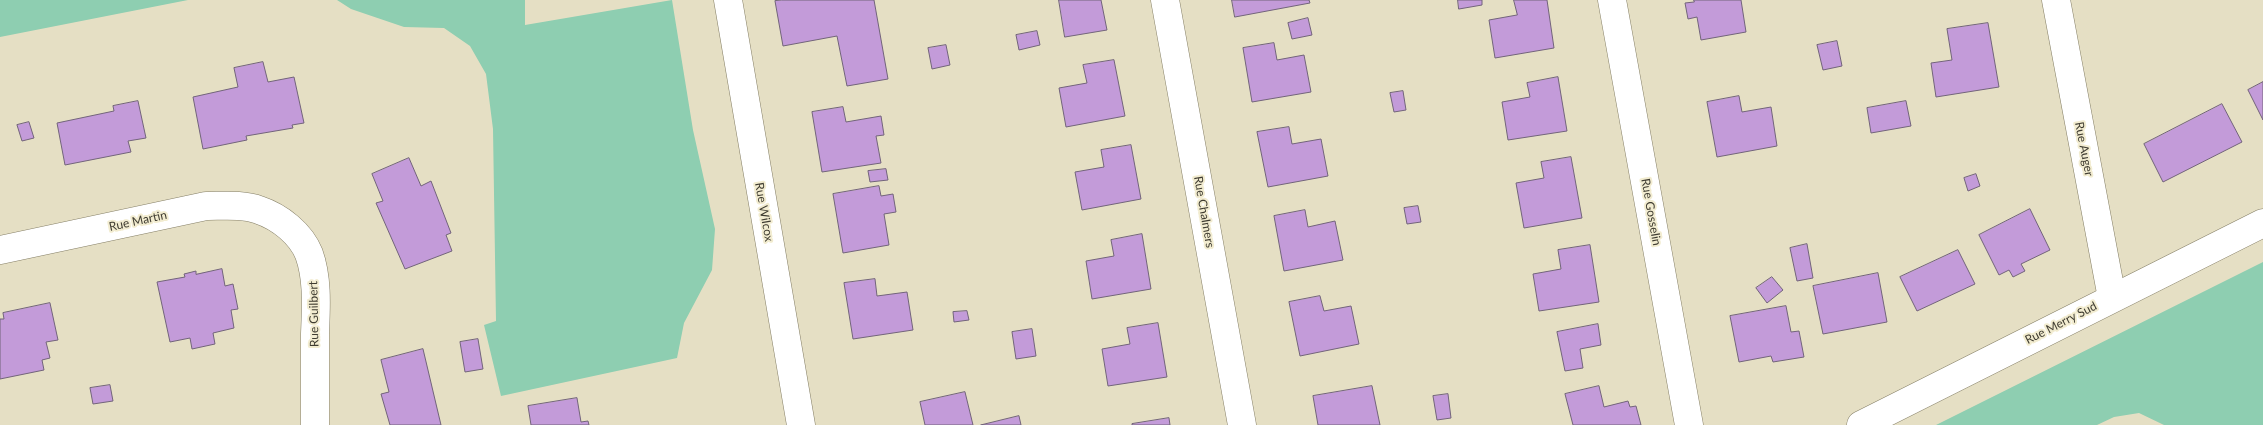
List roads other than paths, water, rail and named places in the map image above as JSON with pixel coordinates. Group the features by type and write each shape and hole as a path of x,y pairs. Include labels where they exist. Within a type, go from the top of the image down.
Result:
{"street":[{"name":"Rue Wilcox","path":"728,0 801,425"},
{"name":"Rue Chalmers","path":"1165,0 1242,425"},
{"name":"Rue Gosselin","path":"1612,0 1689,425"},
{"name":"Rue Auger","path":"2056,0 2112,298"},
{"name":"Rue Martin","path":"0,250 206,206 239,206 259,209 276,217"},
{"name":"Rue Guilbert","path":"276,217 289,227 302,242 312,267 316,293 315,425"},
{"name":"Rue Merry Sud","path":"1861,425 2263,223"}]}
